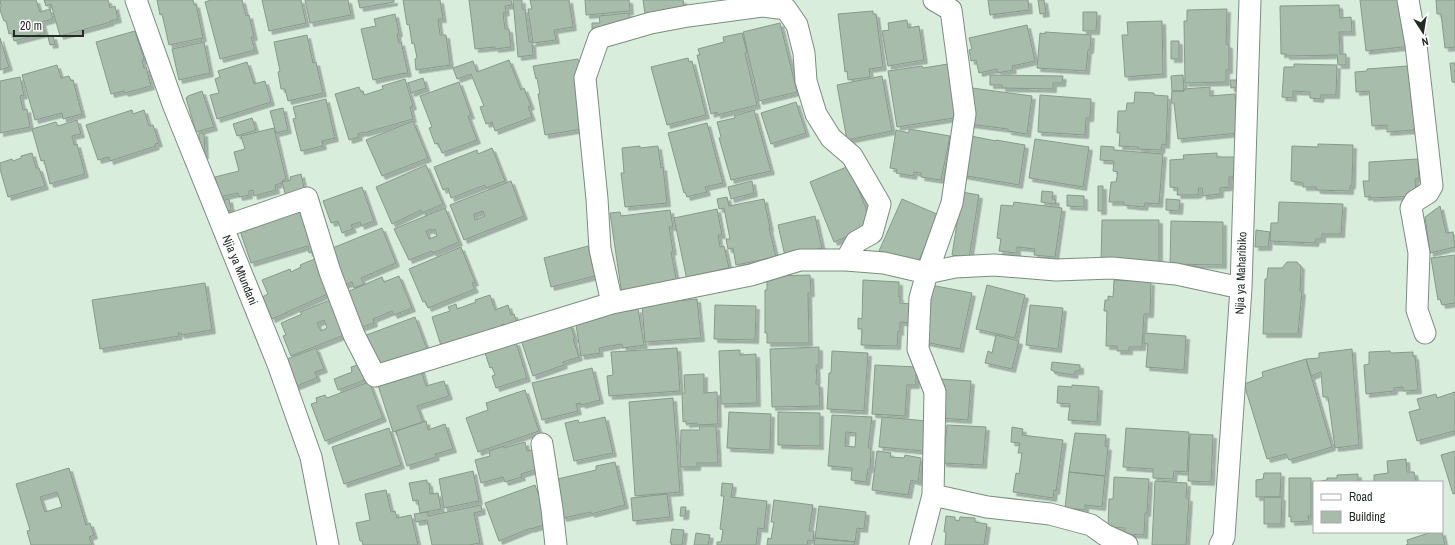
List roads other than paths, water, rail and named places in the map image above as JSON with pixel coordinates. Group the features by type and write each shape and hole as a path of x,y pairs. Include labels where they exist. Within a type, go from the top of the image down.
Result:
{"street":[{"name":"Njia ya Mtundani","path":"136,0 173,104 278,364 310,457 328,545"},
{"path":"920,545 933,495 935,392 918,349 920,298 927,273 952,203 965,114 951,10 934,0"},
{"name":"Njia ya Maharibiko","path":"1220,545 1224,537 1242,288 1250,0"},
{"path":"1408,0 1416,45 1432,186 1428,193 1415,201 1411,208 1419,253 1417,310 1425,333"},
{"path":"612,303 600,250 597,199 585,78 599,38 651,23 695,15 762,6 786,9 797,25 804,53 806,81 816,114 831,138 852,156 880,204 872,234 856,242 846,260"},
{"path":"223,227 307,198 330,272 352,328 375,376 612,303 751,275 800,260 846,260 884,263 927,273 955,267 994,266 1056,270 1112,268 1176,274 1242,288"},
{"path":"542,444 556,545"},
{"path":"933,495 987,507 1050,514 1091,526 1105,535 1127,545"}]}
